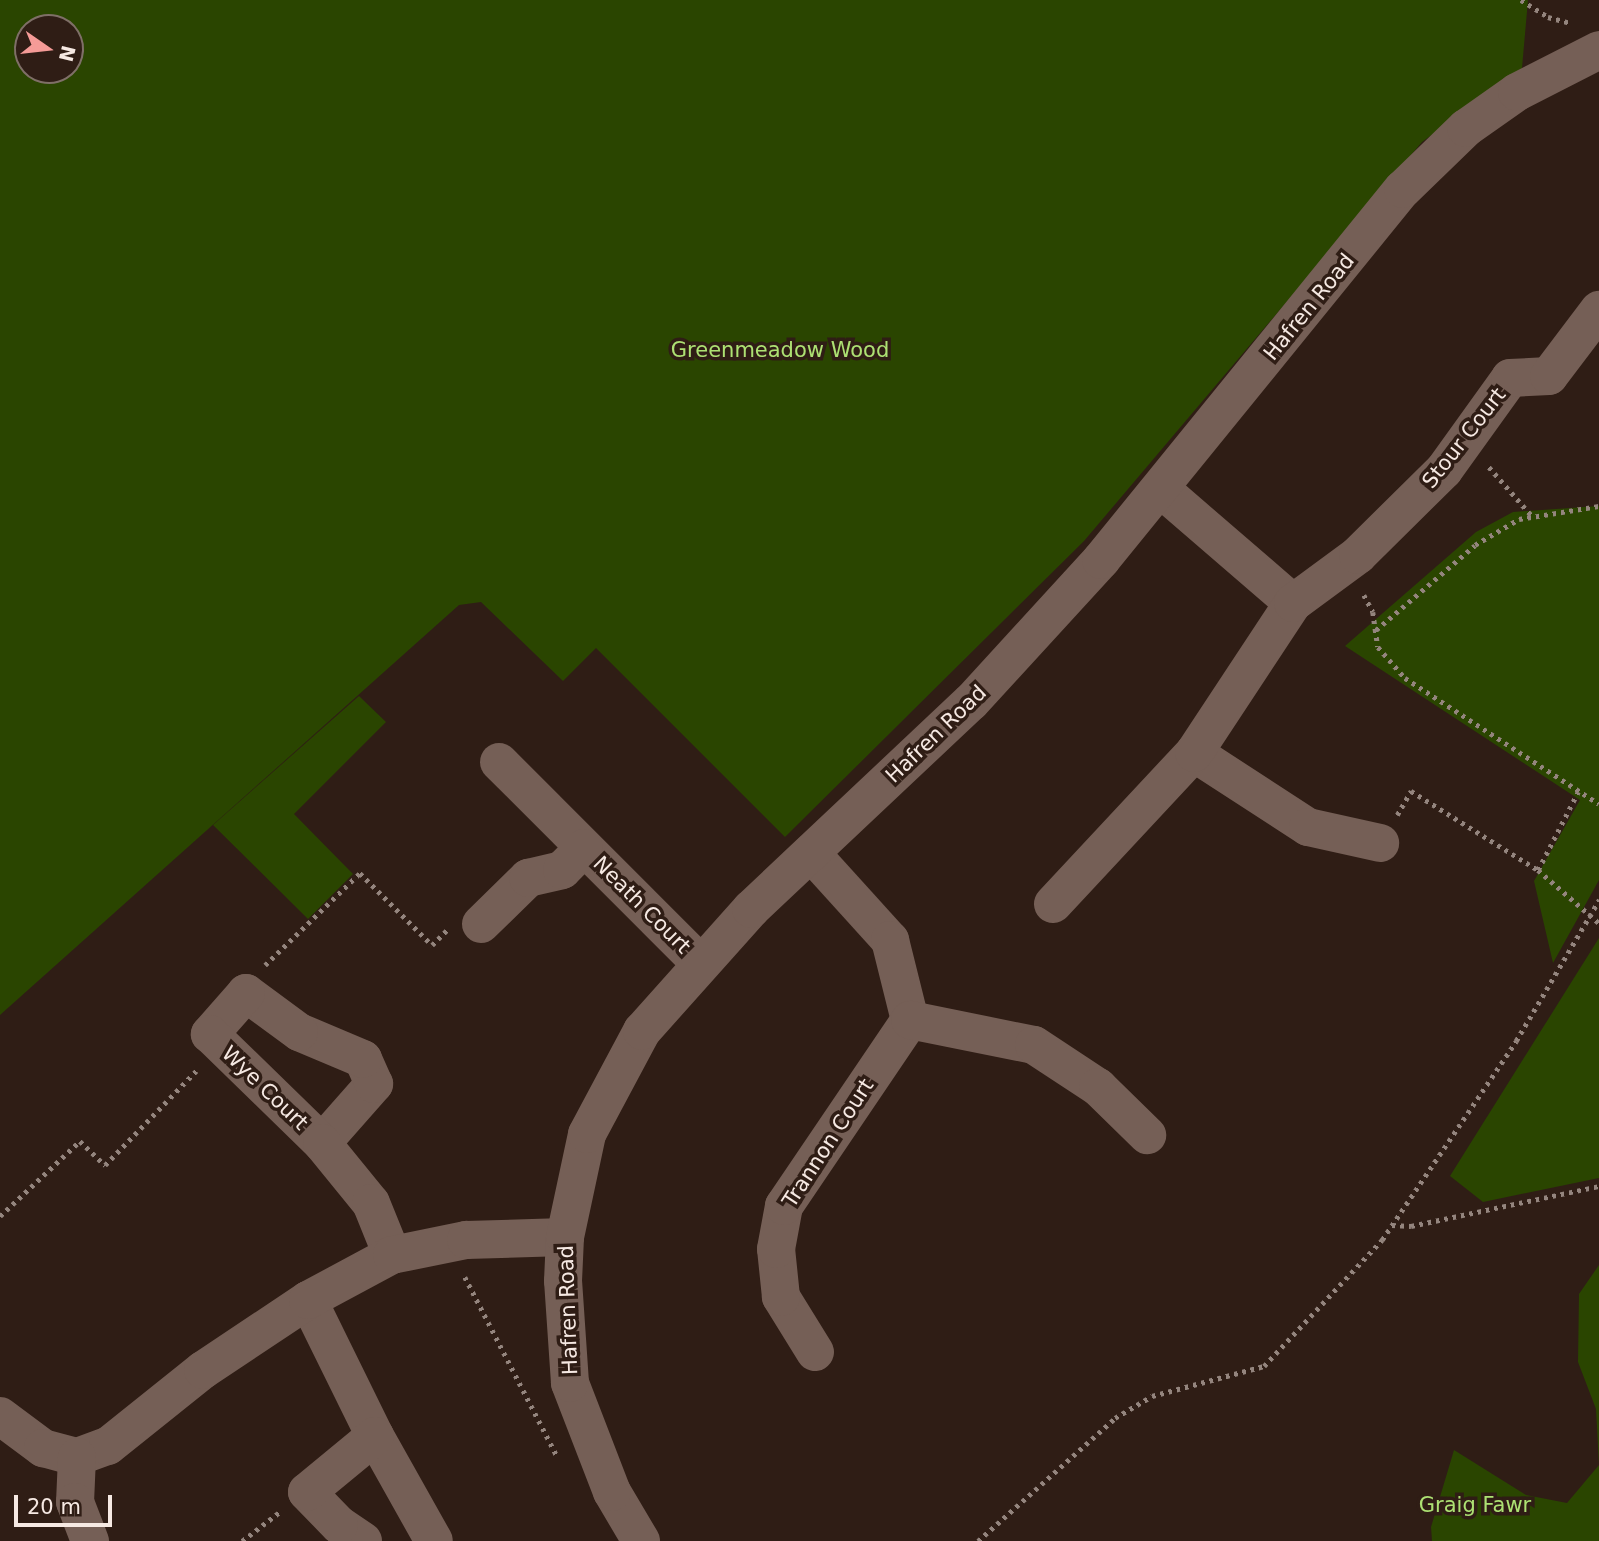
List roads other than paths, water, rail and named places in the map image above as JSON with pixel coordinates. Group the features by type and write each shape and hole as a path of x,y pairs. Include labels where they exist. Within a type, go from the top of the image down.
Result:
{"street":[{"name":"Hafren Road","path":"641,1541 612,1492 570,1383 562,1281 565,1237 587,1135 642,1031 700,963 811,853 971,702 1162,491 1403,189 1466,128 1517,92 1586,37"},
{"name":"Stour Court","path":"1053,904 1194,753 1293,603 1347,563 1444,470 1510,379 1549,376 1599,310"},
{"path":"1162,491 1293,603"},
{"path":"1194,753 1308,827 1380,843"},
{"name":"Neath Court","path":"499,762 700,963"},
{"name":"Neath Court","path":"481,924 528,878 562,870 584,848"},
{"path":"811,853 890,940 910,1020 1034,1045 1098,1087 1147,1135"},
{"name":"Wye Court","path":"322,1143 374,1084 363,1059 299,1032 246,993 210,1034 322,1143 371,1203 391,1255"},
{"name":"Trannon Court","path":"815,1352 781,1297 776,1249 784,1206 910,1020"},
{"path":"0,1416 43,1448 77,1457 108,1446 203,1370 308,1300 391,1255 460,1241 565,1237"},
{"path":"308,1300 375,1436 434,1541"},
{"path":"363,1541 339,1525 306,1492 375,1436"},
{"path":"77,1457 75,1502 90,1541"}],"park label":[{"name":"Greenmeadow Wood","path":"780,350"},
{"name":"Graig Fawr","path":"1475,1505"}]}
